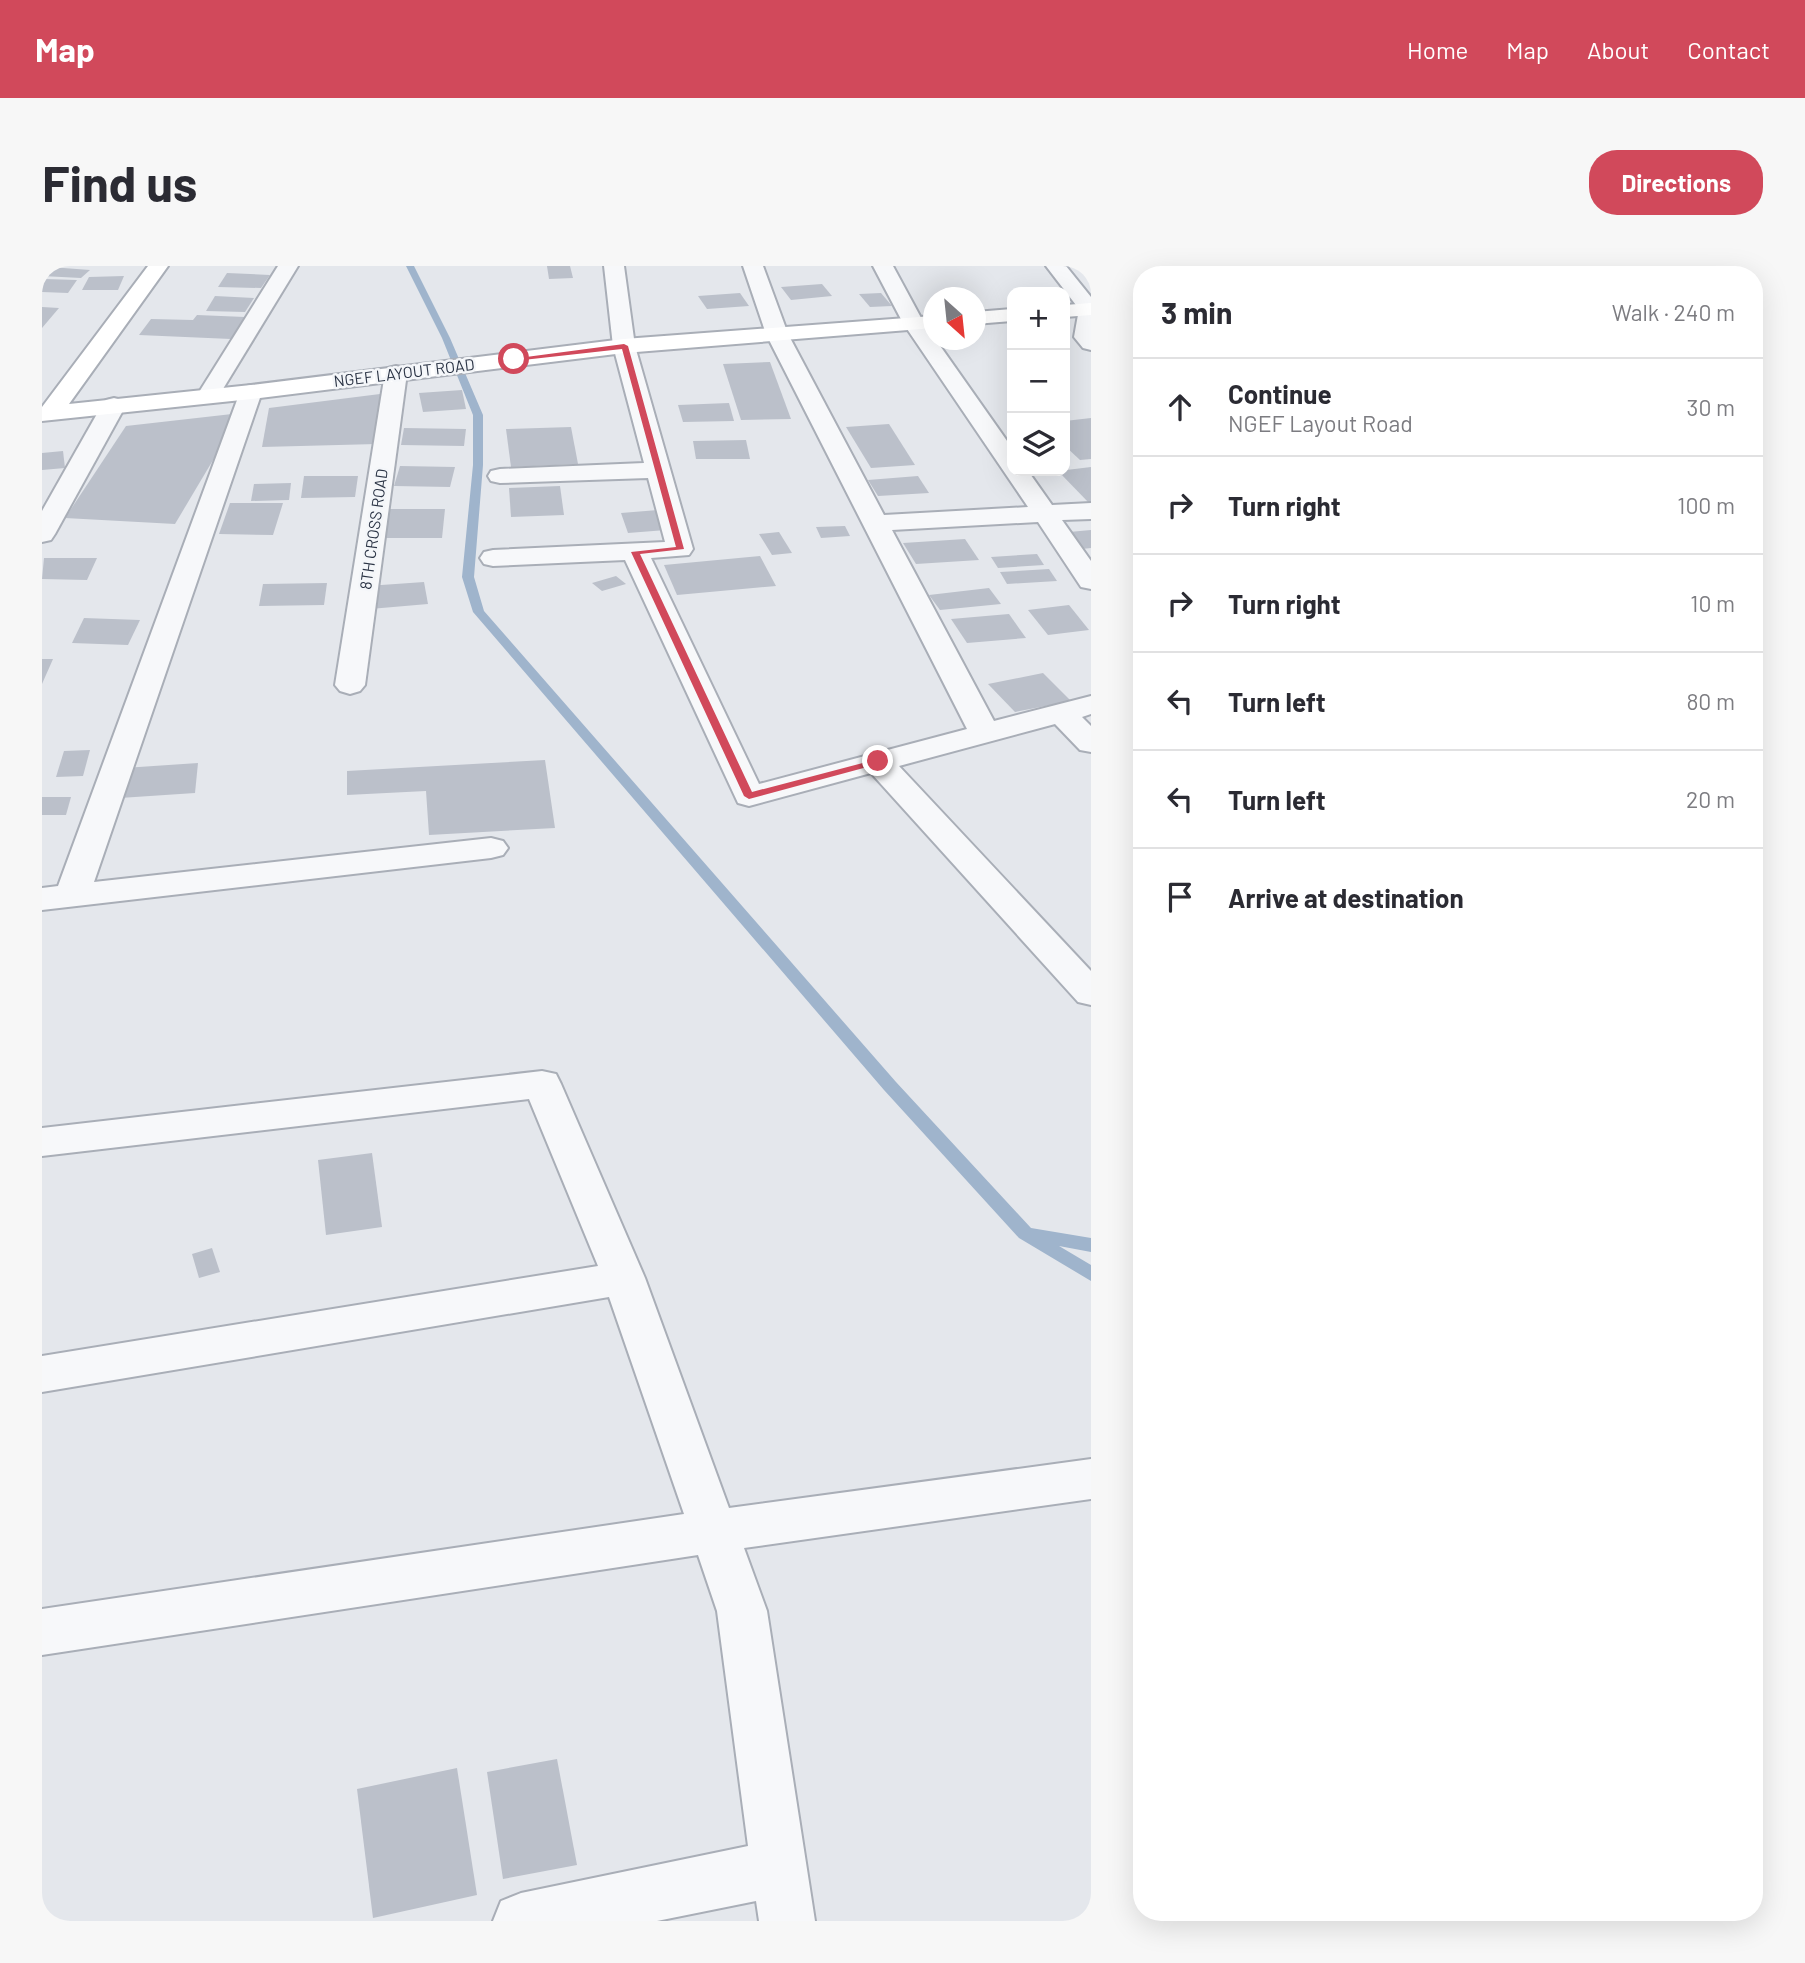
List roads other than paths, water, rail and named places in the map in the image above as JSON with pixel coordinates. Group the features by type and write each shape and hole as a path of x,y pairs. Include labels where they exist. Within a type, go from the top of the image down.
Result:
{"street":[{"path":"47,413 158,266"},
{"path":"207,397 288,266"},
{"path":"493,558 680,549 624,346 614,266"},
{"path":"753,266 777,334 985,733"},
{"path":"883,266 923,321"},
{"path":"1056,266 1091,309"},
{"path":"1070,311 1091,309"},
{"path":"1091,309 1085,337 1091,343"},
{"path":"986,317 1007,316"},
{"name":"NGEF LAYOUT ROAD","path":"47,413 251,392 624,346 923,322"},
{"path":"941,350 1007,457"},
{"name":"8TH CROSS ROAD","path":"350,685 396,373"},
{"path":"251,392 57,898 491,848"},
{"path":"42,534 114,405"},
{"path":"500,476 660,471"},
{"path":"1019,476 1091,581"},
{"path":"874,523 1091,511"},
{"path":"635,552 749,796 1091,705"},
{"path":"1061,712 1091,743"},
{"path":"878,761 1091,993"},
{"path":"42,1142 542,1084 624,1278 716,1531 742,1611 783,1896"},
{"path":"42,1374 624,1278"},
{"path":"42,1632 716,1531 1091,1479"},
{"path":"521,1921 747,1874 783,1896"}],"waterway":[{"path":"410,266 446,338 478,415 478,465 468,577 479,612 890,1086 1025,1233 1091,1274"},
{"path":"1035,1235 1091,1245"}]}
